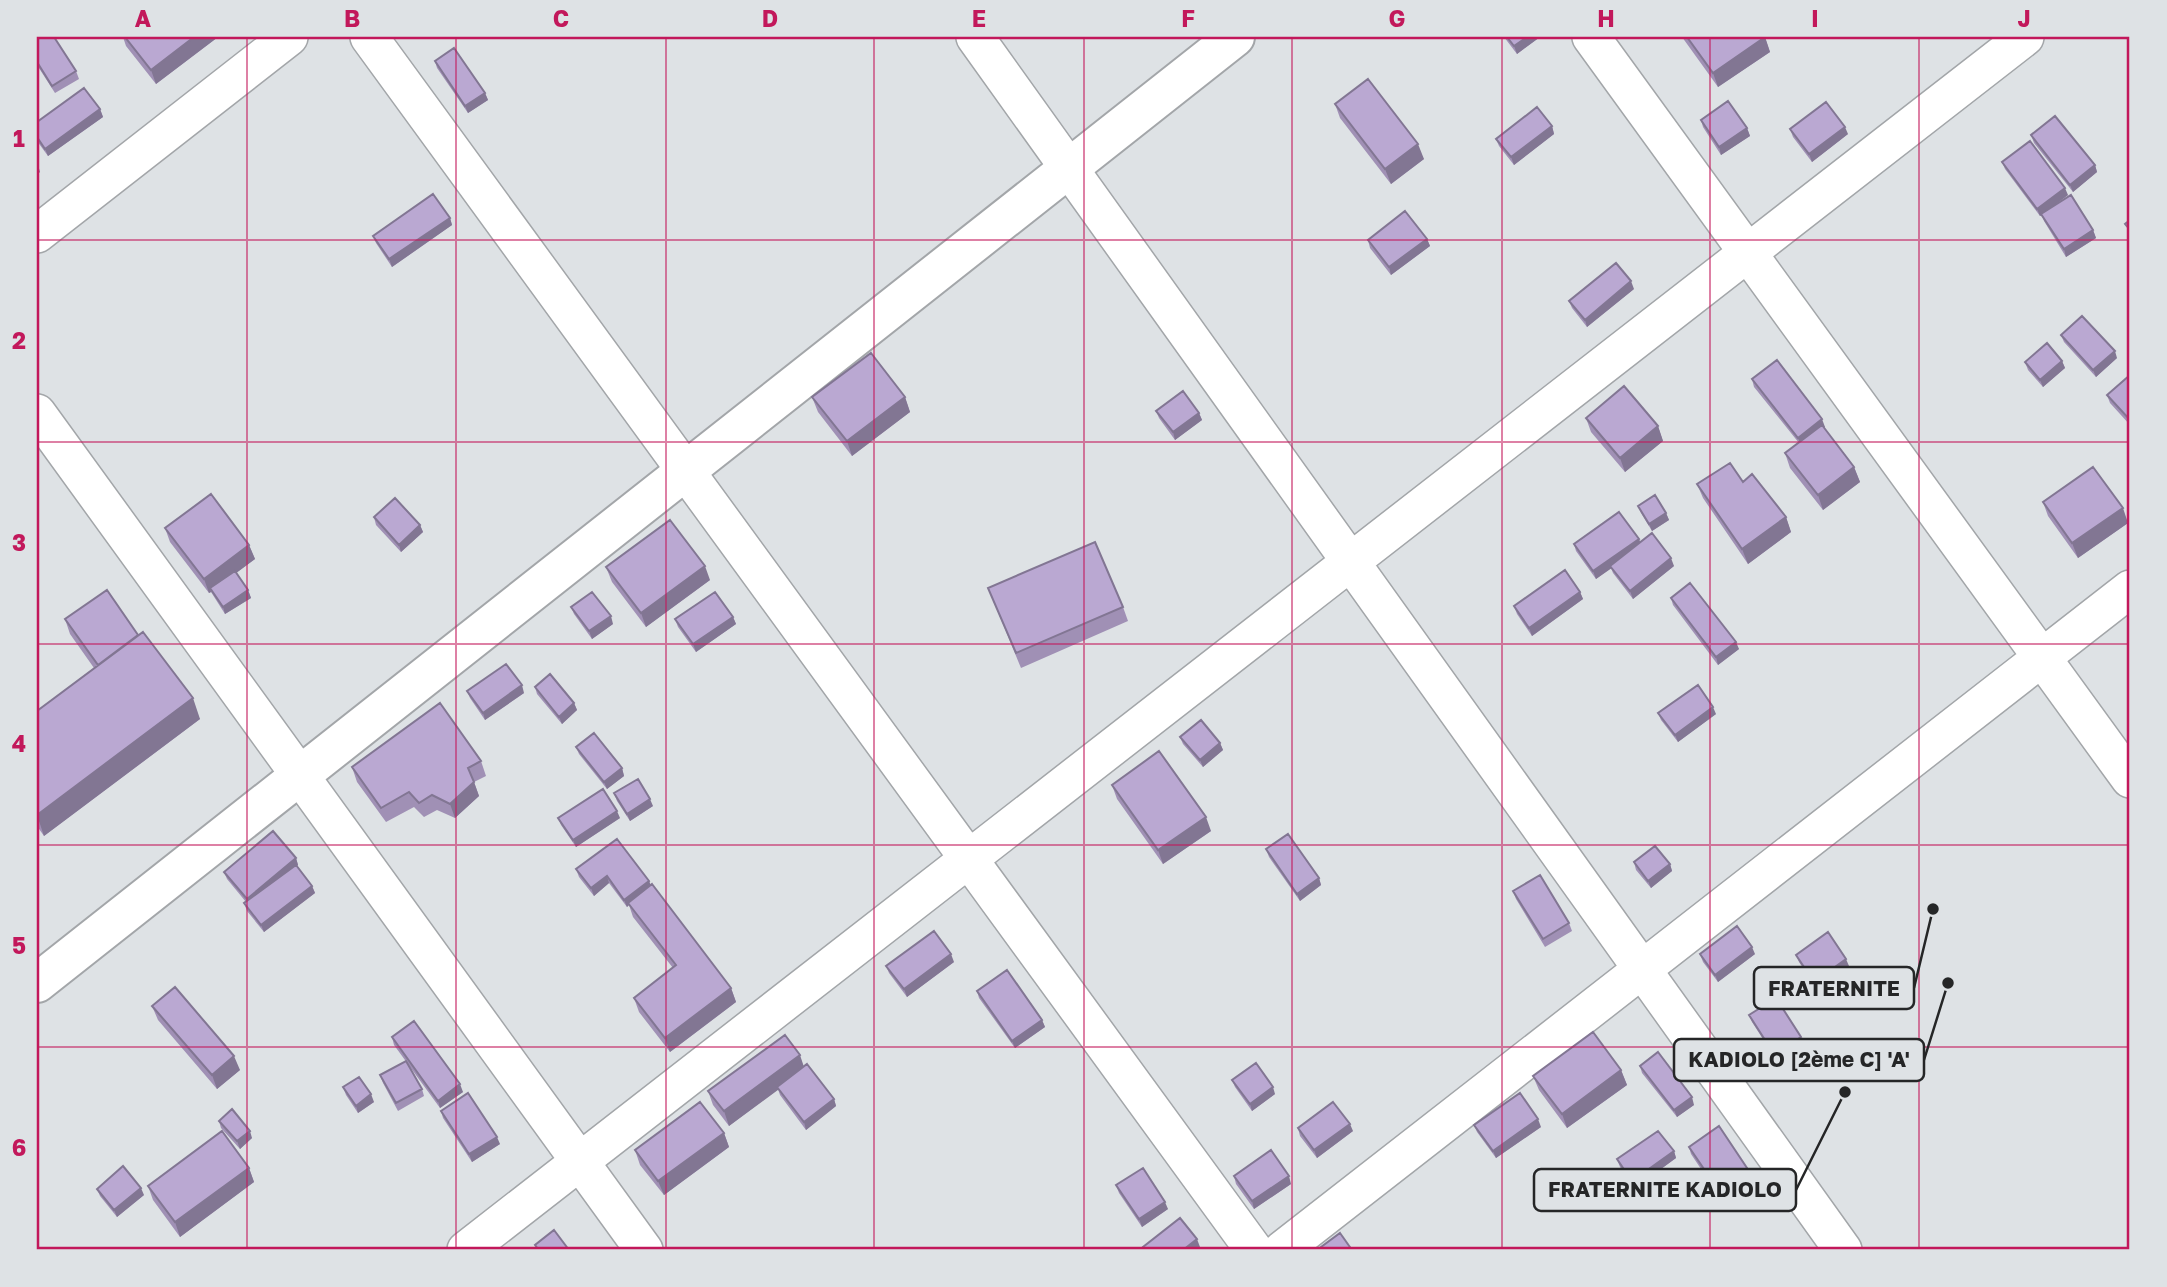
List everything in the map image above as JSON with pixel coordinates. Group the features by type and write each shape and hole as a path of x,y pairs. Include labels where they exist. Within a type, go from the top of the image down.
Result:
{"main road":[{"path":"37,982 1235,37"}],"street":[{"path":"37,234 289,37"},
{"path":"369,37 1254,1250"},
{"path":"975,37 1843,1250"},
{"path":"1591,37 2130,779"},
{"path":"466,1250 2025,37"},
{"path":"37,413 643,1250"},
{"path":"1282,1250 2130,589"}],"building":[{"path":"54,37 76,71 52,86 37,62 37,39"},
{"path":"125,37 194,37 151,70"},
{"path":"1507,37 1527,37 1514,46"},
{"path":"1687,37 1765,37 1713,73"},
{"path":"454,48 485,93 465,106 435,61"},
{"path":"1368,79 1418,144 1385,169 1335,104"},
{"path":"84,88 100,109 45,149 37,137 37,122"},
{"path":"1728,101 1747,128 1719,147 1701,120"},
{"path":"1826,102 1845,127 1809,154 1790,129"},
{"path":"1537,107 1552,126 1511,157 1496,139"},
{"path":"2055,116 2095,165 2070,185 2031,135"},
{"path":"2030,141 2065,188 2037,209 2002,162"},
{"path":"433,194 450,218 389,259 373,236"},
{"path":"2071,195 2093,230 2064,249 2041,214"},
{"path":"1405,211 1427,239 1389,267 1368,240"},
{"path":"1616,263 1631,281 1585,320 1569,301"},
{"path":"2082,316 2115,351 2093,370 2061,335"},
{"path":"2047,343 2062,361 2040,380 2025,362"},
{"path":"871,353 905,397 847,441 812,397"},
{"path":"1777,360 1822,419 1798,438 1752,379"},
{"path":"2130,375 2130,420 2107,395"},
{"path":"1624,386 1658,426 1620,458 1586,418"},
{"path":"1183,391 1199,413 1173,432 1156,411"},
{"path":"1822,425 1854,467 1818,495 1785,453"},
{"path":"1730,463 1743,482 1752,474 1786,517 1742,549 1697,484"},
{"path":"2093,467 2123,508 2072,543 2043,502"},
{"path":"211,494 249,545 204,579 165,528"},
{"path":"1655,495 1666,513 1649,524 1638,506"},
{"path":"395,498 420,525 399,545 374,517"},
{"path":"1619,512 1639,539 1593,571 1574,544"},
{"path":"670,520 705,566 641,613 606,567"},
{"path":"1652,533 1671,558 1630,591 1610,566"},
{"path":"1095,542 1123,607 1016,653 988,588"},
{"path":"1565,570 1580,592 1529,628 1514,606"},
{"path":"235,571 248,590 223,607 210,588"},
{"path":"1690,583 1736,642 1716,657 1671,598"},
{"path":"107,590 138,635 98,665 65,619"},
{"path":"592,592 611,616 589,631 571,607"},
{"path":"715,592 733,617 693,644 675,619"},
{"path":"143,632 193,698 37,815 37,711"},
{"path":"506,664 522,685 483,713 467,691"},
{"path":"550,674 574,703 559,717 535,687"},
{"path":"1698,685 1713,707 1675,735 1658,713"},
{"path":"440,703 481,761 468,768 474,782 450,804 432,795 419,803 409,792 381,808 352,767"},
{"path":"1201,720 1220,743 1200,760 1180,737"},
{"path":"594,733 622,768 604,782 576,747"},
{"path":"1159,751 1206,817 1158,850 1112,785"},
{"path":"638,779 650,799 627,814 614,793"},
{"path":"603,789 617,811 573,840 558,818"},
{"path":"273,831 296,858 247,899 224,872"},
{"path":"1288,834 1319,878 1297,894 1266,849"},
{"path":"617,839 649,881 624,900 607,876 591,888 576,869"},
{"path":"1655,846 1670,864 1648,881 1634,862"},
{"path":"296,865 312,886 261,925 244,903"},
{"path":"1540,875 1569,923 1543,939 1513,891"},
{"path":"652,884 731,988 665,1038 634,998 676,965 628,903"},
{"path":"1737,926 1752,947 1715,975 1700,954"},
{"path":"934,931 951,954 904,989 886,966"},
{"path":"1828,932 1846,959 1814,982 1796,955"},
{"path":"1007,970 1042,1020 1012,1041 977,991"},
{"path":"175,987 234,1056 212,1075 152,1006"},
{"path":"1776,998 1801,1037 1774,1054 1749,1015"},
{"path":"414,1021 460,1084 438,1101 392,1037"},
{"path":"1593,1032 1621,1070 1562,1114 1533,1076"},
{"path":"785,1035 800,1055 724,1111 708,1091"},
{"path":"1658,1052 1692,1097 1674,1110 1640,1066"},
{"path":"406,1061 422,1089 396,1103 380,1075"},
{"path":"1256,1063 1273,1087 1250,1104 1232,1080"},
{"path":"807,1064 834,1099 804,1122 777,1087"},
{"path":"359,1077 371,1094 356,1106 343,1087"},
{"path":"468,1093 497,1137 469,1154 441,1111"},
{"path":"1520,1093 1538,1119 1493,1151 1474,1125"},
{"path":"700,1102 724,1133 658,1181 635,1150"},
{"path":"1333,1102 1350,1124 1314,1150 1298,1128"},
{"path":"232,1109 250,1131 237,1141 219,1121"},
{"path":"1719,1126 1749,1171 1719,1191 1689,1147"},
{"path":"222,1131 249,1168 175,1222 148,1186"},
{"path":"1658,1131 1674,1151 1632,1181 1617,1159"},
{"path":"1271,1150 1289,1176 1252,1201 1234,1176"},
{"path":"123,1166 141,1188 114,1210 97,1189"},
{"path":"1143,1168 1165,1202 1139,1219 1116,1185"},
{"path":"1180,1218 1197,1239 1183,1250 1145,1250 1143,1247"},
{"path":"554,1230 569,1250 539,1250 535,1245"},
{"path":"1340,1233 1352,1250 1317,1250"}],"place":[{"name":"FRATERNITE","path":"1933,909"},
{"name":"KADIOLO [2ème C] 'A'","path":"1948,983"},
{"name":"FRATERNITE KADIOLO","path":"1845,1092"}]}
